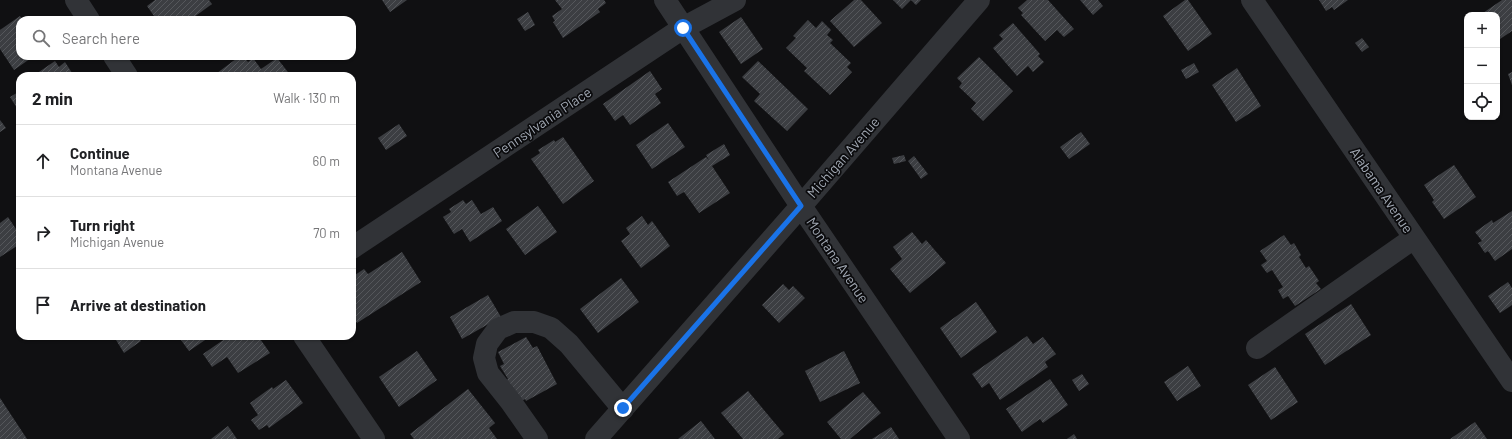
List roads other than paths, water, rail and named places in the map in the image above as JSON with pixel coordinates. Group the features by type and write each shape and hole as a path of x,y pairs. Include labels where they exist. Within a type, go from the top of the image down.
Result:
{"street":[{"path":"76,0 86,16"},
{"name":"Montana Avenue","path":"665,0 801,206 959,439"},
{"name":"Pennsylvania Place","path":"356,245 683,28 735,0"},
{"name":"Michigan Avenue","path":"596,439 801,206 978,0"},
{"name":"Alabama Avenue","path":"1252,0 1512,380"},
{"path":"117,60 124,72"},
{"path":"1257,348 1414,238"},
{"path":"537,439 488,373 484,358 487,344 498,329 514,322 534,322 551,328 569,344 623,408"},
{"path":"307,340 374,439"}]}
